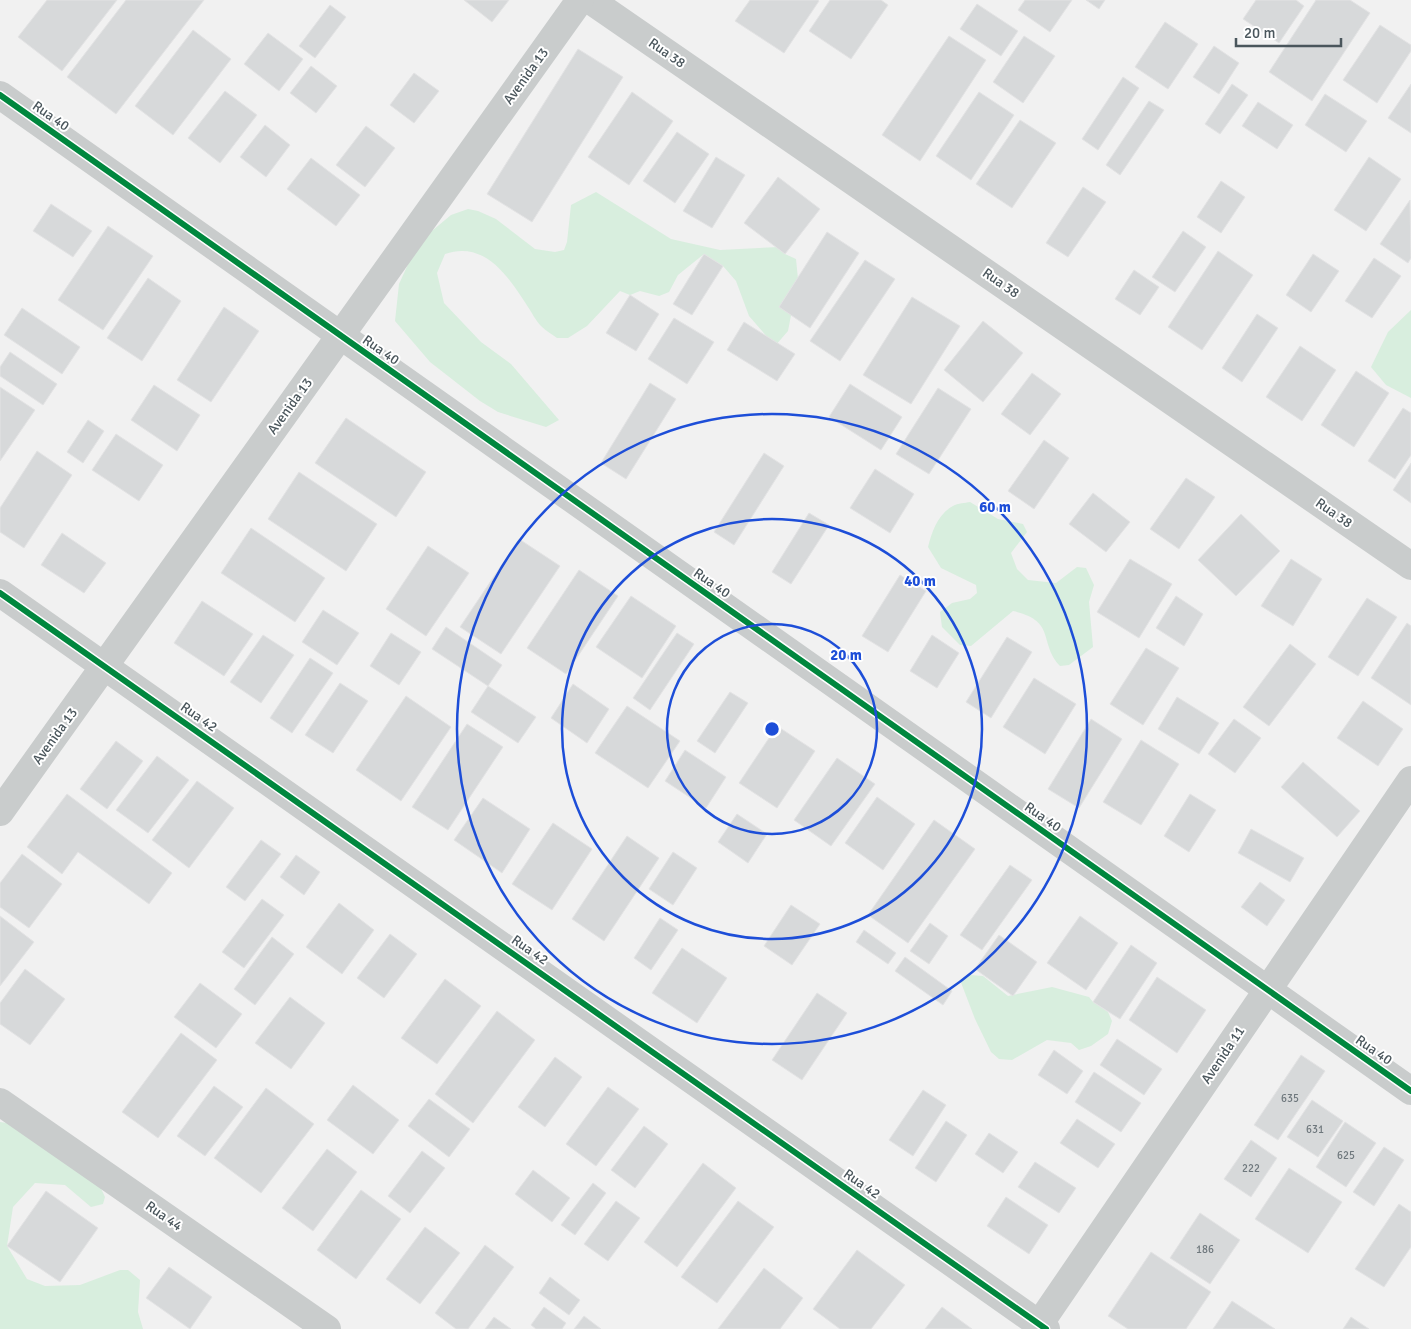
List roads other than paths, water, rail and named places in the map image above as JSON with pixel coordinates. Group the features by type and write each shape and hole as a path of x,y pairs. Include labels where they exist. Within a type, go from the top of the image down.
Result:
{"street":[{"name":"Avenida 13","path":"0,812 580,0"},
{"name":"Rua 38","path":"590,0 1411,566"},
{"name":"Rua 40","path":"0,95 1411,1092"},
{"name":"Rua 42","path":"0,592 1040,1327"},
{"name":"Avenida 11","path":"1040,1327 1411,780"},
{"name":"Rua 44","path":"0,1102 327,1329"}]}
